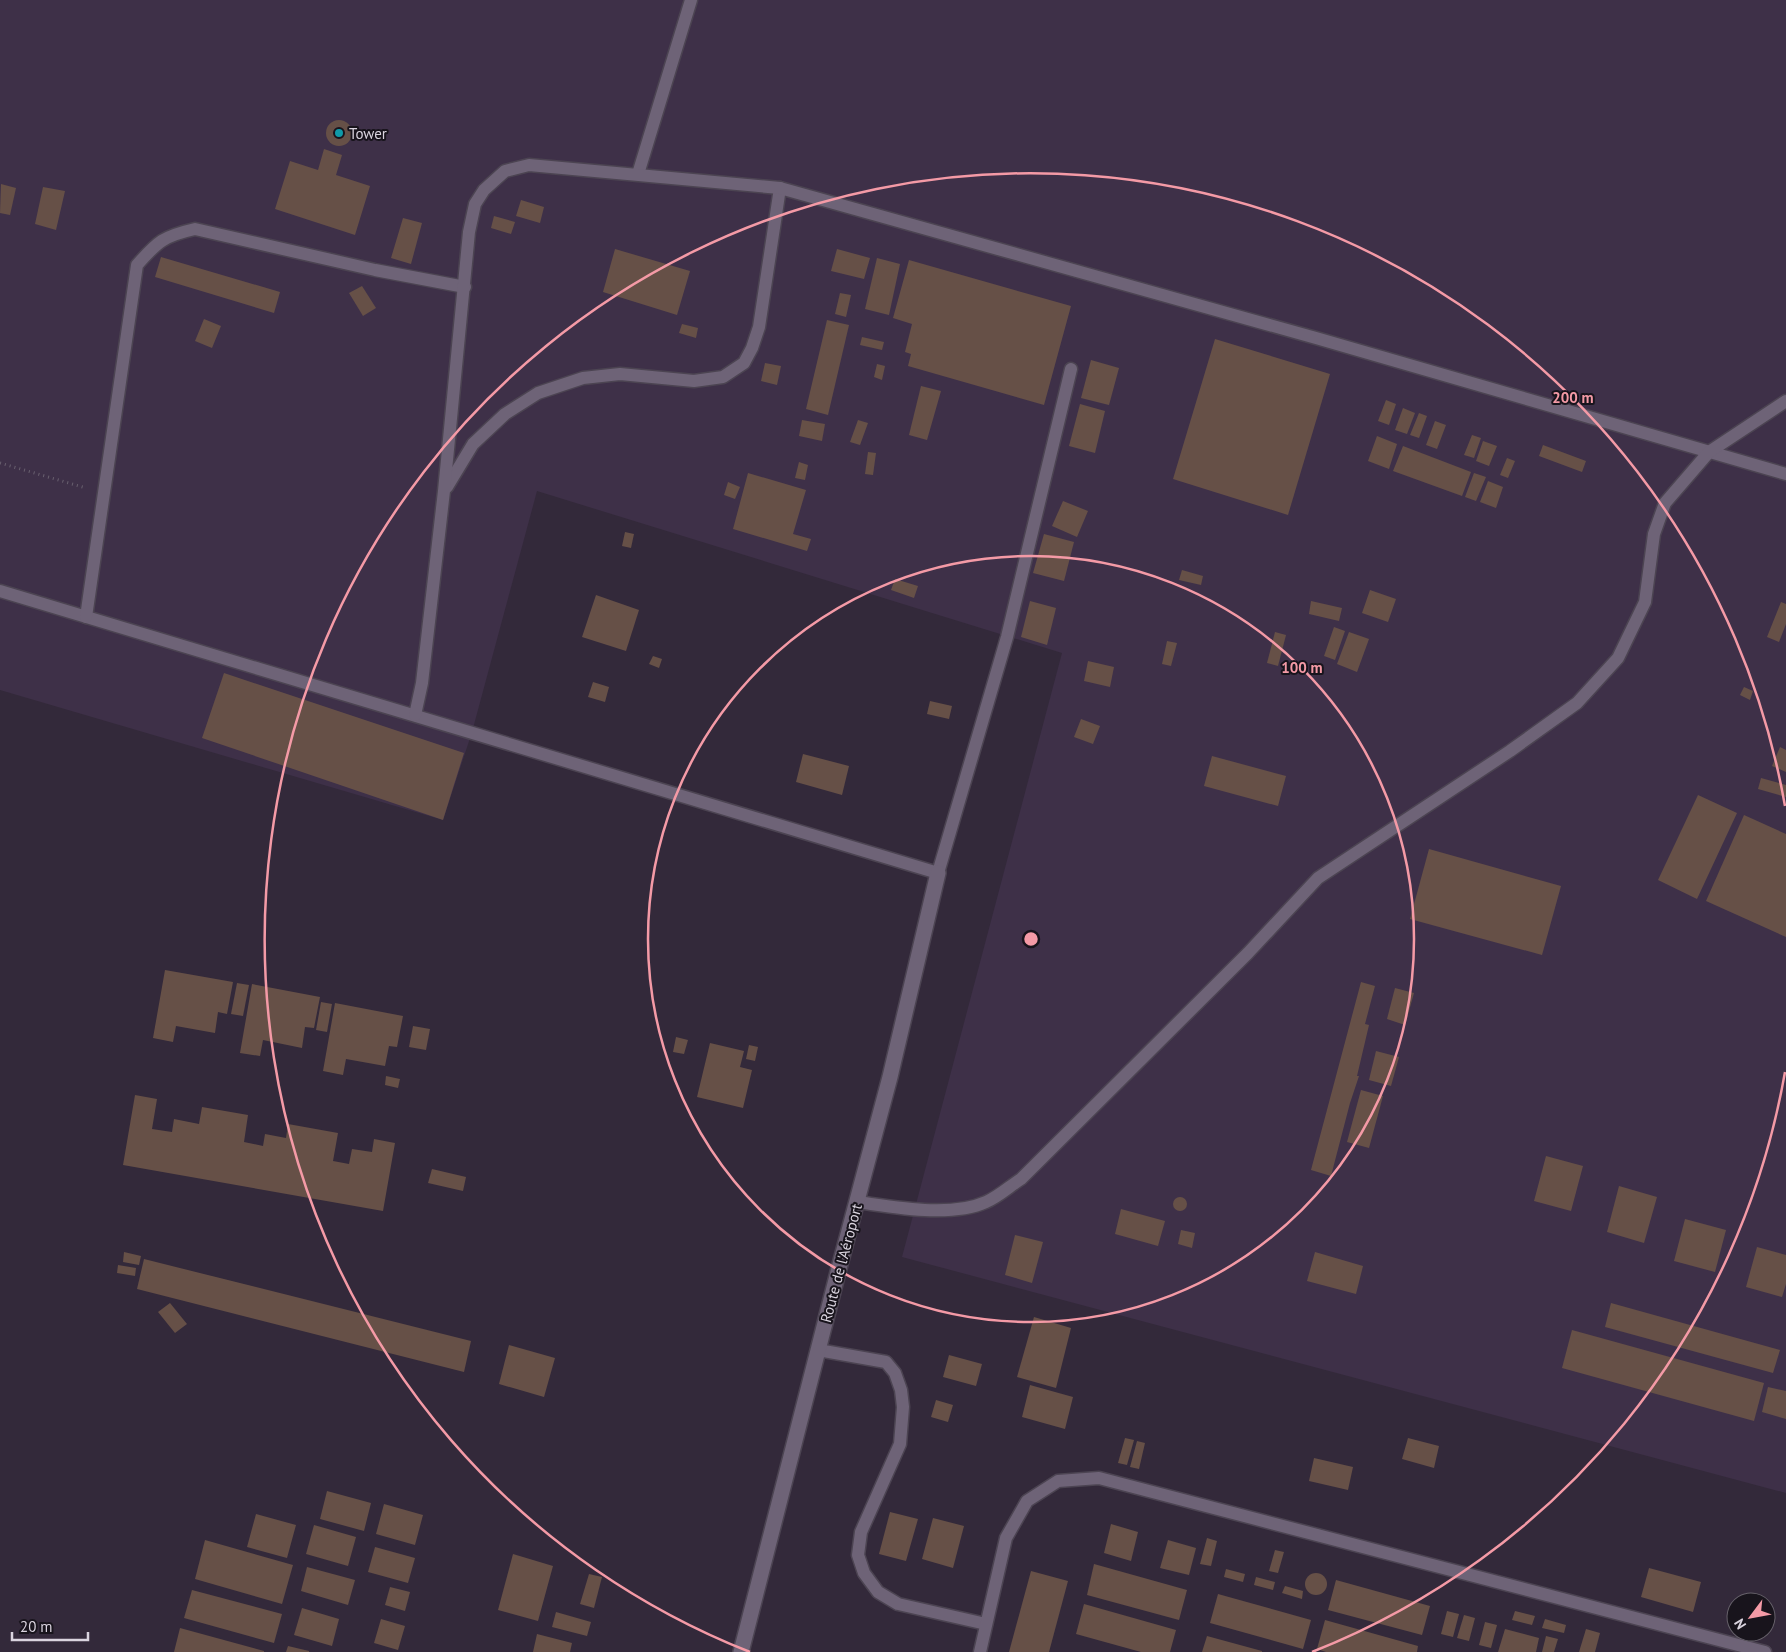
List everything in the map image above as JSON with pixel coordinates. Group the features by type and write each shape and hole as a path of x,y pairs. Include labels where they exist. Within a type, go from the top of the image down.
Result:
{"street":[{"name":"Route de l'Aéroport","path":"741,1652 890,1077 938,873"}],"lane":[{"path":"638,174 691,0"},
{"path":"415,715 422,683 444,491 469,232 475,204 484,190 505,171 529,165 780,188 1786,474"},
{"path":"444,491 473,444 505,414 538,393 582,378 620,374 694,381 703,380 723,377 744,363 752,348 759,327 780,188"},
{"path":"86,617 137,265 153,246 172,234 195,229 375,270 465,287"},
{"path":"0,591 938,873 1007,637 1070,369"},
{"path":"857,1202 914,1209 956,1210 986,1202 1021,1179 1248,953 1318,878 1510,751 1577,704 1618,658 1645,602 1654,534 1665,503 1709,452 1786,401"},
{"path":"818,1350 886,1362 895,1373 901,1390 904,1408 900,1444 861,1532 858,1555 864,1574 878,1592 898,1604 986,1624"},
{"path":"980,1652 1006,1538 1027,1501 1058,1481 1100,1478 1766,1652"}],"path":[{"path":"0,463 104,493"}],"shaded area":[{"path":"0,0 1786,0 1786,1493 902,1257 1062,653 537,491 472,732 443,820 0,690"}],"building":[{"name":"Tower","path":"339,120 348,124 352,133 348,142 339,146 330,142 326,133 330,124"},
{"path":"324,149 342,155 336,175 370,186 355,235 275,209 290,161 318,170"},
{"path":"1,184 16,188 10,215 0,213"},
{"path":"43,187 65,191 56,230 35,224"},
{"path":"521,200 544,207 540,223 516,216"},
{"path":"494,216 515,222 511,234 491,228"},
{"path":"403,218 422,223 411,264 391,258"},
{"path":"615,249 690,271 677,315 603,292"},
{"path":"837,249 870,258 864,279 831,271"},
{"path":"161,257 280,292 274,313 155,277"},
{"path":"877,258 900,264 889,315 865,309"},
{"path":"909,260 1071,306 1044,405 908,366 911,354 905,352 912,324 893,318"},
{"path":"362,286 376,308 363,316 349,293"},
{"path":"840,293 851,295 846,317 835,314"},
{"path":"204,319 221,326 212,348 195,341"},
{"path":"827,320 849,325 828,415 806,409"},
{"path":"682,324 698,328 696,338 679,333"},
{"path":"862,337 884,342 882,350 860,345"},
{"path":"1215,339 1330,374 1288,515 1173,479"},
{"path":"1091,360 1119,368 1109,405 1081,398"},
{"path":"765,363 781,366 777,385 761,381"},
{"path":"877,364 885,366 882,380 874,377"},
{"path":"921,386 941,391 927,440 909,435"},
{"path":"1386,400 1396,404 1389,425 1378,421"},
{"path":"1080,404 1105,411 1095,453 1069,446"},
{"path":"1403,408 1415,413 1407,434 1395,430"},
{"path":"1419,413 1427,416 1419,438 1410,435"},
{"path":"802,420 825,424 822,441 799,436"},
{"path":"858,420 868,423 860,445 850,442"},
{"path":"1435,421 1446,425 1437,449 1426,445"},
{"path":"1472,435 1481,438 1474,458 1464,455"},
{"path":"1377,436 1397,444 1389,469 1368,461"},
{"path":"1483,441 1497,446 1489,466 1476,461"},
{"path":"1543,445 1586,461 1582,472 1539,456"},
{"path":"1403,446 1471,472 1462,496 1393,471"},
{"path":"868,452 876,453 873,475 865,474"},
{"path":"1507,458 1515,461 1508,478 1500,475"},
{"path":"799,462 808,465 805,480 795,478"},
{"path":"748,473 806,490 793,534 811,539 807,551 733,529"},
{"path":"1474,473 1486,477 1476,501 1465,497"},
{"path":"1488,481 1503,487 1496,508 1480,502"},
{"path":"728,482 740,487 735,499 724,495"},
{"path":"1063,501 1088,511 1077,537 1052,526"},
{"path":"625,532 634,534 631,548 622,546"},
{"path":"1044,534 1074,542 1064,581 1033,573"},
{"path":"1182,570 1203,576 1201,585 1179,580"},
{"path":"895,579 918,586 914,598 891,590"},
{"path":"1370,590 1396,599 1388,622 1362,613"},
{"path":"596,595 639,610 626,651 582,637"},
{"path":"1030,601 1056,608 1047,645 1021,637"},
{"path":"1311,601 1342,608 1339,621 1309,614"},
{"path":"1781,602 1786,604 1786,624 1779,642 1767,637"},
{"path":"1334,627 1345,631 1335,660 1324,656"},
{"path":"1275,632 1286,635 1278,666 1267,663"},
{"path":"1349,632 1369,639 1357,672 1337,664"},
{"path":"1167,641 1177,643 1171,666 1162,664"},
{"path":"653,656 662,659 659,668 649,664"},
{"path":"1088,661 1114,667 1110,687 1084,681"},
{"path":"224,673 464,753 443,820 202,738"},
{"path":"593,682 609,687 605,702 588,697"},
{"path":"1744,687 1753,691 1750,700 1740,695"},
{"path":"930,701 952,706 949,719 927,714"},
{"path":"1081,719 1100,726 1093,744 1074,737"},
{"path":"1780,747 1786,750 1786,772 1772,766"},
{"path":"803,754 849,766 842,795 796,782"},
{"path":"1212,756 1286,776 1278,806 1204,786"},
{"path":"1761,778 1786,785 1786,797 1758,789"},
{"path":"1698,795 1737,813 1697,899 1658,880"},
{"path":"1744,815 1786,834 1786,937 1706,901"},
{"path":"1429,849 1561,886 1542,955 1410,919"},
{"path":"165,970 233,982 227,1014 218,1012 215,1033 176,1026 173,1042 153,1038"},
{"path":"1361,982 1375,986 1365,1024 1369,1025 1357,1076 1359,1076 1331,1176 1311,1170"},
{"path":"237,983 249,985 243,1016 231,1014"},
{"path":"252,984 320,997 314,1028 305,1027 302,1048 263,1040 260,1056 240,1053"},
{"path":"1395,988 1414,993 1405,1025 1387,1019"},
{"path":"321,1002 332,1004 327,1032 316,1030"},
{"path":"335,1003 403,1016 397,1047 389,1046 385,1066 346,1059 343,1075 323,1071"},
{"path":"413,1026 430,1029 426,1050 409,1047"},
{"path":"676,1037 688,1040 684,1054 673,1052"},
{"path":"710,1043 744,1051 740,1067 752,1070 743,1108 697,1097"},
{"path":"749,1045 758,1047 755,1061 746,1059"},
{"path":"1376,1051 1399,1057 1391,1086 1369,1080"},
{"path":"386,1076 400,1079 398,1088 385,1085"},
{"path":"1361,1090 1383,1096 1369,1148 1347,1142"},
{"path":"135,1095 157,1099 152,1129 172,1132 174,1119 199,1124 202,1107 248,1115 244,1142 263,1146 265,1134 286,1138 288,1124 338,1133 333,1161 349,1164 352,1149 372,1152 374,1139 395,1143 383,1211 123,1165"},
{"path":"1546,1156 1583,1166 1571,1211 1534,1201"},
{"path":"432,1169 466,1177 463,1191 428,1183"},
{"path":"1619,1186 1657,1197 1644,1243 1607,1232"},
{"path":"1177,1197 1183,1197 1187,1204 1183,1211 1177,1211 1173,1207 1173,1201"},
{"path":"1121,1209 1165,1221 1158,1246 1115,1234"},
{"path":"1685,1219 1726,1230 1715,1272 1674,1261"},
{"path":"1181,1230 1195,1233 1192,1248 1178,1244"},
{"path":"1015,1235 1043,1242 1032,1283 1005,1275"},
{"path":"1757,1247 1786,1255 1786,1284 1782,1297 1746,1287"},
{"path":"124,1252 141,1256 139,1265 123,1262"},
{"path":"1315,1252 1363,1266 1356,1294 1307,1281"},
{"path":"144,1259 471,1341 464,1372 137,1289"},
{"path":"118,1265 136,1268 135,1276 117,1273"},
{"path":"170,1303 187,1324 175,1333 158,1312"},
{"path":"1611,1303 1780,1350 1773,1373 1605,1327"},
{"path":"1034,1317 1071,1328 1056,1388 1017,1377"},
{"path":"1572,1330 1764,1383 1754,1421 1562,1368"},
{"path":"509,1345 555,1358 544,1397 499,1384"},
{"path":"949,1355 982,1364 976,1386 943,1377"},
{"path":"1030,1385 1073,1397 1065,1429 1022,1417"},
{"path":"1768,1387 1786,1391 1786,1419 1762,1412"},
{"path":"936,1400 953,1405 948,1422 931,1417"},
{"path":"1125,1438 1134,1440 1127,1465 1118,1463"},
{"path":"1408,1438 1439,1446 1434,1468 1402,1459"},
{"path":"1137,1441 1145,1443 1139,1469 1130,1467"},
{"path":"1314,1458 1353,1467 1348,1490 1309,1481"},
{"path":"327,1491 371,1503 364,1531 320,1519"},
{"path":"384,1504 423,1515 415,1545 376,1534"},
{"path":"890,1512 918,1519 906,1561 879,1554"},
{"path":"256,1514 296,1525 287,1558 247,1547"},
{"path":"933,1518 964,1526 953,1568 922,1559"},
{"path":"1111,1524 1138,1532 1131,1561 1104,1553"},
{"path":"314,1525 356,1537 348,1566 306,1554"},
{"path":"1207,1538 1217,1541 1211,1566 1200,1564"},
{"path":"205,1540 293,1565 282,1604 195,1579"},
{"path":"1168,1540 1196,1548 1189,1575 1160,1568"},
{"path":"375,1547 415,1558 408,1583 368,1572"},
{"path":"1275,1550 1284,1552 1278,1573 1269,1571"},
{"path":"513,1554 553,1566 538,1621 498,1610"},
{"path":"1094,1564 1187,1590 1179,1620 1087,1595"},
{"path":"307,1567 355,1580 348,1605 301,1591"},
{"path":"1649,1568 1701,1582 1693,1612 1641,1597"},
{"path":"1226,1569 1245,1574 1243,1582 1224,1577"},
{"path":"1031,1571 1068,1581 1049,1652 1009,1652"},
{"path":"1316,1573 1324,1576 1327,1584 1324,1592 1316,1595 1308,1592 1305,1584 1308,1576"},
{"path":"589,1574 602,1577 594,1608 580,1604"},
{"path":"1256,1577 1275,1582 1273,1590 1254,1585"},
{"path":"1336,1580 1430,1606 1422,1635 1328,1610"},
{"path":"1285,1586 1303,1591 1302,1599 1282,1593"},
{"path":"390,1587 410,1592 405,1611 385,1605"},
{"path":"192,1590 282,1614 274,1643 184,1618"},
{"path":"1218,1594 1311,1620 1303,1649 1210,1623"},
{"path":"1084,1604 1176,1630 1170,1652 1141,1652 1076,1634"},
{"path":"302,1608 339,1619 332,1646 294,1635"},
{"path":"1447,1611 1459,1614 1453,1637 1441,1634"},
{"path":"1515,1611 1535,1616 1532,1625 1512,1620"},
{"path":"556,1612 591,1622 587,1636 552,1627"},
{"path":"1464,1615 1475,1618 1469,1641 1457,1638"},
{"path":"381,1619 405,1626 398,1650 374,1643"},
{"path":"1545,1619 1566,1625 1564,1633 1542,1628"},
{"path":"1325,1620 1418,1646 1417,1652 1326,1652 1317,1649"},
{"path":"1485,1622 1497,1625 1491,1648 1479,1645"},
{"path":"180,1628 264,1651 264,1652 174,1652"},
{"path":"1505,1629 1539,1638 1536,1652 1498,1652"},
{"path":"1586,1629 1600,1633 1595,1652 1579,1652"},
{"path":"537,1634 572,1643 570,1652 533,1652"},
{"path":"1207,1636 1262,1651 1262,1652 1202,1652"},
{"path":"1546,1636 1558,1639 1554,1652 1542,1652"},
{"path":"288,1646 309,1651 309,1652 286,1652"}],"place":[{"name":"Tower","path":"339,133"}]}
